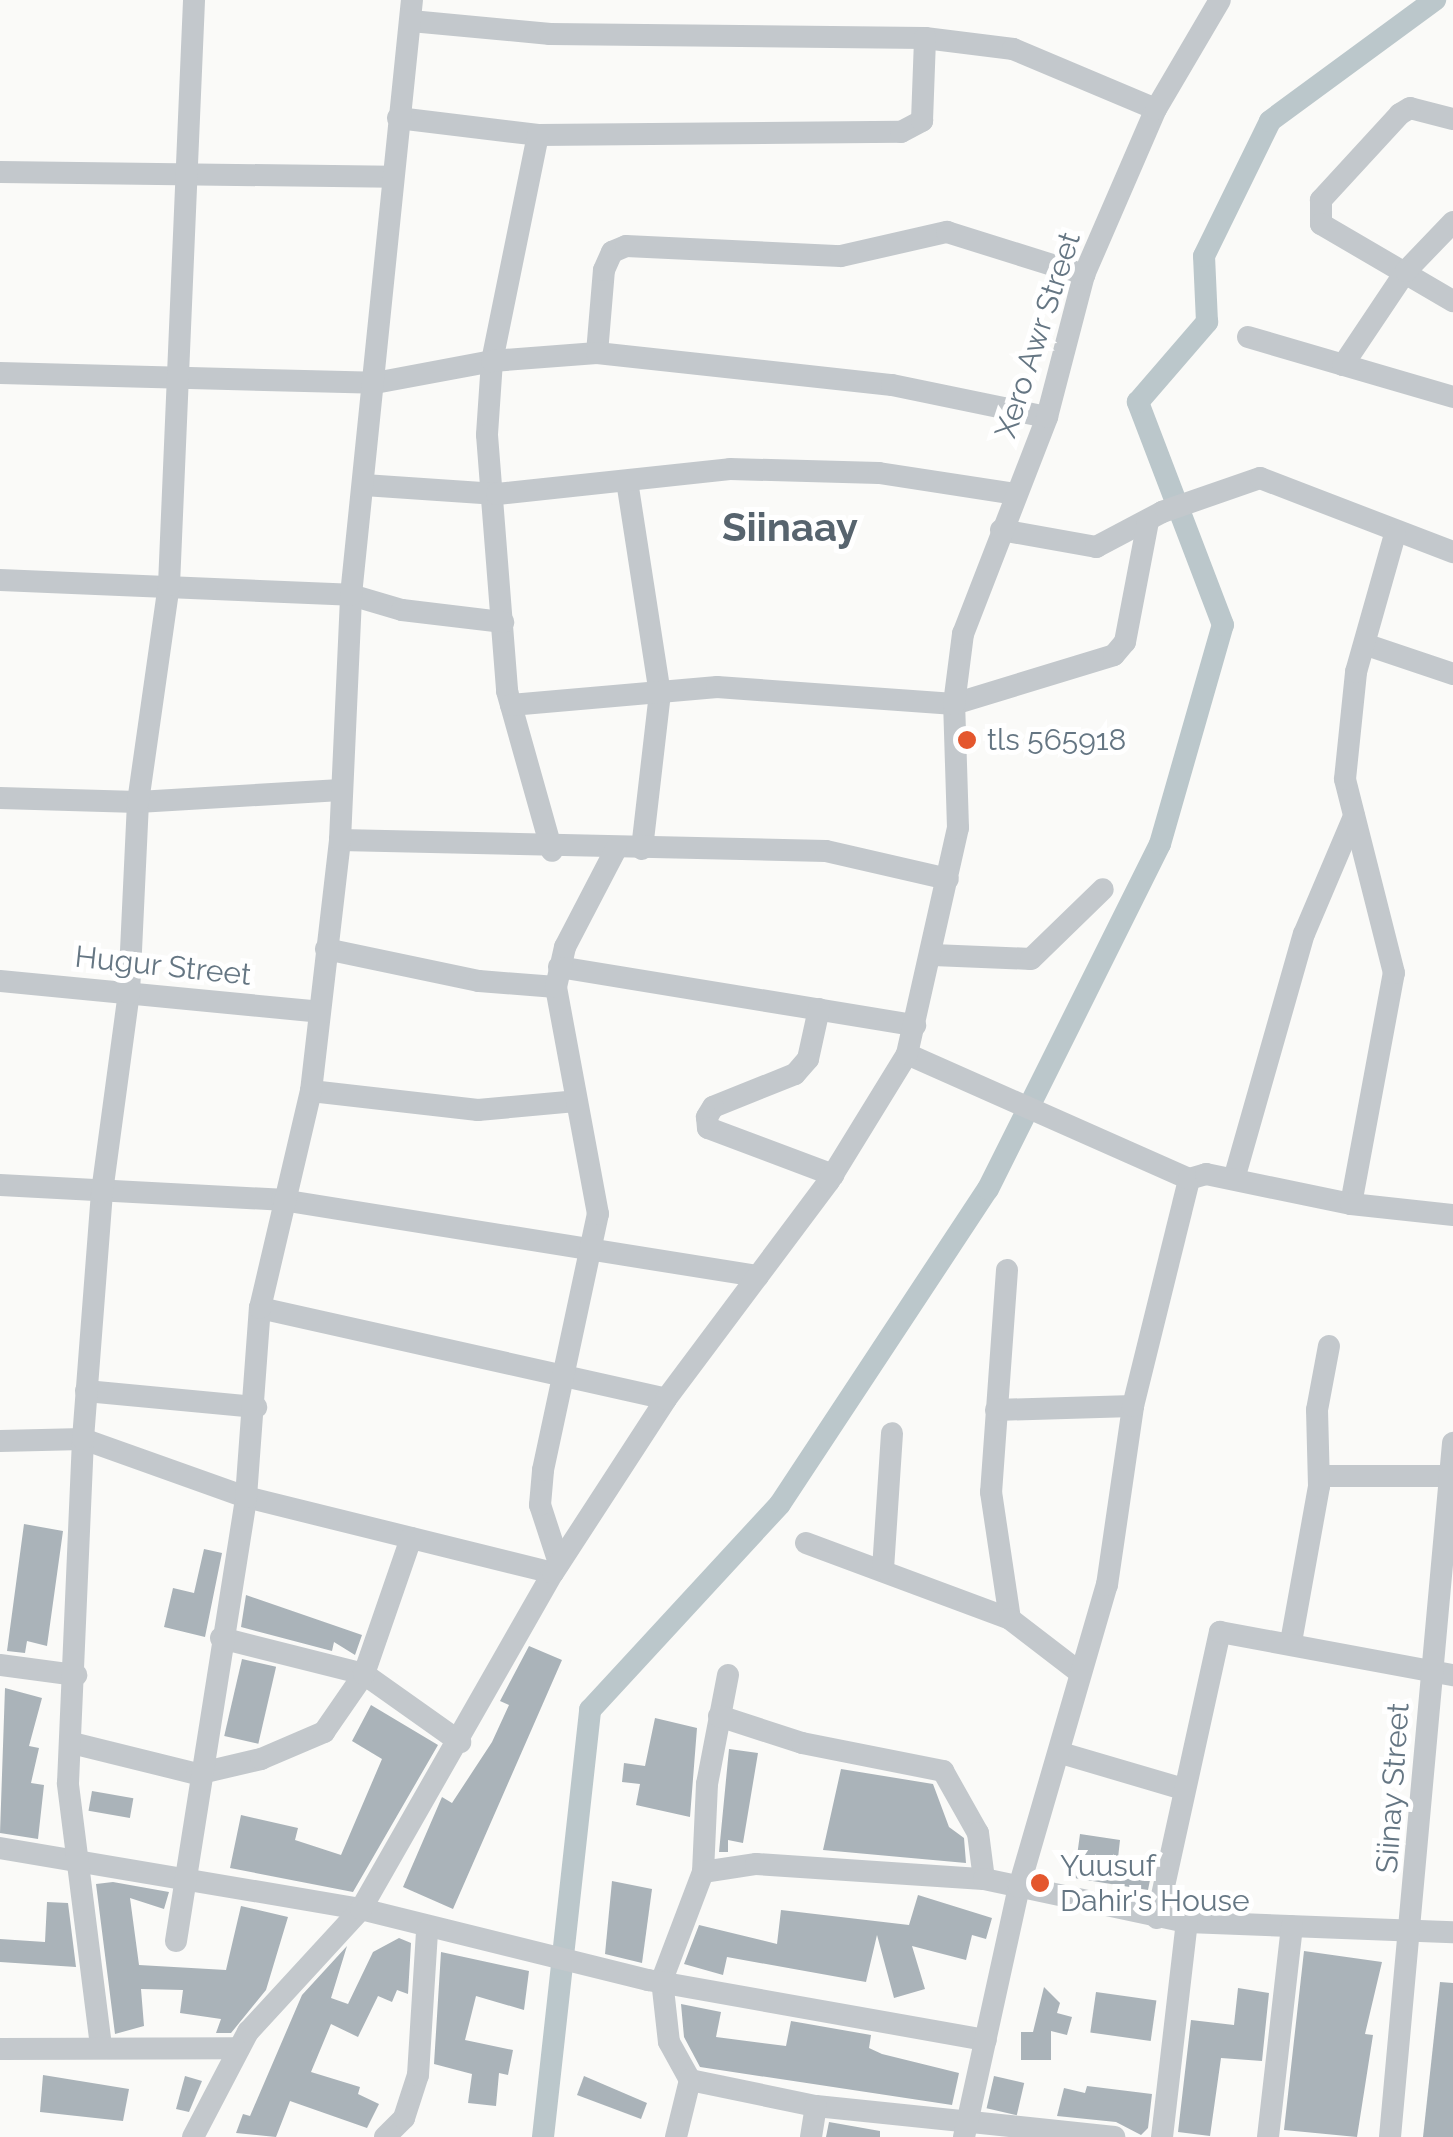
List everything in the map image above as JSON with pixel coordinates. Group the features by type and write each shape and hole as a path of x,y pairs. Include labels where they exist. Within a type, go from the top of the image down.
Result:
{"street":[{"path":"100,2046 83,1857 69,1794 83,1439 102,1192 129,992 138,802 169,585 174,380 194,0"},
{"name":"Xero Awr Street","path":"192,2137 239,2048 361,1910 556,1568 666,1399 832,1174 907,1054 948,879 961,778 954,704 963,634 1047,417 1084,275 1156,109 1220,0"},
{"path":"176,1941 197,1774 246,1497 256,1407 260,1308 282,1200 312,1091 340,840 351,595 412,10 569,35 926,38 1013,49 1156,109"},
{"path":"398,118 538,134 914,130 922,121 926,38"},
{"path":"1453,119 1410,108 1400,114 1321,200 1321,224 1453,301"},
{"path":"538,134 492,361 488,435 497,494 511,704 552,851"},
{"path":"0,172 392,178"},
{"path":"1344,365 1406,271 1453,222"},
{"path":"597,353 604,270 612,252 626,246 841,256 947,232 1084,275"},
{"path":"1248,336 1453,397"},
{"path":"0,374 375,383 492,361 597,353 892,385 1047,417"},
{"path":"364,484 497,494 730,469 879,473 1016,494"},
{"path":"1001,530 1096,547 1208,494 1277,479 1395,534 1453,552"},
{"path":"627,482 660,692 642,848"},
{"path":"511,704 717,688 954,704 1114,655 1124,642 1155,516"},
{"path":"1351,1204 1394,973 1345,779 1356,672 1367,645 1395,534"},
{"path":"0,580 351,595 504,622"},
{"path":"1367,645 1453,674"},
{"path":"0,798 138,802 341,790"},
{"path":"1234,1179 1304,934 1354,816"},
{"path":"340,840 552,851 826,851 948,879"},
{"path":"0,1441 83,1439 246,1497 411,1538 556,1568 540,1505 590,1254 598,1190 576,1102 558,977 616,849"},
{"path":"933,955 1031,959 1102,889"},
{"path":"326,948 479,981 558,977 915,1024"},
{"name":"Hugur Street","path":"0,981 320,1012"},
{"path":"819,1009 808,1059 796,1074 707,1117 708,1128 832,1174"},
{"path":"907,1054 1189,1179 1234,1179 1351,1204 1453,1215"},
{"path":"312,1091 478,1110 576,1102"},
{"path":"967,2129 1019,1887 1107,1585 1133,1406 1189,1179"},
{"path":"0,1185 38,1181 102,1192 282,1200 590,1254 758,1276"},
{"path":"1007,1270 996,1410 993,1524 1010,1619"},
{"path":"260,1308 564,1373 666,1399"},
{"path":"1291,1642 1320,1476 1317,1410 1329,1346"},
{"path":"86,1392 256,1407"},
{"path":"996,1410 1133,1406"},
{"path":"884,1569 892,1433"},
{"name":"Siinay Street","path":"1390,2137 1443,1674 1453,1443"},
{"path":"1320,1476 1452,1476"},
{"path":"72,1743 197,1774 262,1760 324,1732 364,1674 411,1538"},
{"path":"806,1543 1010,1619 1079,1672"},
{"path":"1157,1918 1220,1632 1291,1642 1443,1674"},
{"path":"221,1638 364,1674 460,1742"},
{"path":"0,1665 76,1675"},
{"path":"676,2137 690,2080 670,2042 662,1980 702,1872 719,1716 728,1675"},
{"path":"719,1716 802,1743 942,1771 978,1833 984,1880"},
{"path":"1061,1753 1183,1789"},
{"path":"0,1848 83,1857 184,1875 361,1910 427,1931 588,1959 662,1980 986,2040"},
{"path":"702,1872 756,1864 984,1880 1187,1922 1453,1932"},
{"path":"1162,2137 1187,1922"},
{"path":"1268,2137 1292,1926"},
{"path":"384,2137 404,2118 418,2076 427,1931"},
{"path":"0,2049 239,2048"},
{"path":"690,2080 816,2106 967,2129 1114,2137"},
{"path":"811,2137 816,2106"}],"building":[{"path":"24,1524 63,1531 47,1646 27,1641 25,1653 7,1651"},
{"path":"204,1549 222,1553 205,1637 164,1627 173,1588 194,1593"},
{"path":"246,1595 362,1635 355,1655 334,1642 332,1651 241,1627"},
{"path":"529,1646 562,1660 453,1909 403,1887 442,1797 452,1803 492,1742 509,1705 500,1701"},
{"path":"242,1659 276,1667 258,1744 224,1736"},
{"path":"5,1688 42,1698 29,1746 39,1748 31,1783 44,1785 38,1839 0,1833"},
{"path":"371,1705 438,1745 353,1892 230,1868 241,1815 298,1828 295,1840 341,1855 382,1759 352,1741"},
{"path":"655,1718 697,1728 690,1817 636,1805 640,1784 622,1782 624,1763 645,1766"},
{"path":"729,1749 758,1753 743,1843 728,1840 728,1852 719,1852"},
{"path":"841,1769 933,1784 949,1827 964,1838 966,1863 823,1850"},
{"path":"92,1791 133,1798 130,1818 89,1811"},
{"path":"1080,1834 1120,1840 1117,1867 1151,1875 1148,1890 1074,1878"},
{"path":"612,1881 652,1889 642,1963 605,1954"},
{"path":"113,1882 169,1892 164,1909 130,1898 139,1965 226,1970 241,1906 288,1917 266,1990 231,2033 216,2033 221,2019 180,2013 183,1990 141,1989 144,2026 115,2034 96,1884"},
{"path":"918,1895 992,1918 986,1939 972,1935 966,1960 912,1946 925,1989 894,1998 877,1935 866,1982 727,1957 723,1975 684,1964 699,1925 777,1944 781,1910 909,1925"},
{"path":"47,1902 68,1903 76,1967 0,1962 0,1939 45,1942"},
{"path":"399,1938 411,1943 408,1994 397,1990 392,2002 378,1996 358,2037 331,2024 311,2072 360,2087 358,2094 379,2104 367,2128 290,2101 276,2137 236,2133 243,2114 250,2116 302,1995 347,1946 331,1998 348,2004 373,1952"},
{"path":"1304,1951 1382,1962 1365,2034 1373,2035 1357,2137 1284,2130"},
{"path":"441,1952 529,1971 524,2010 476,1996 465,2040 513,2050 508,2075 499,2073 496,2106 468,2103 472,2074 434,2064"},
{"path":"1440,1982 1453,1983 1453,2137 1423,2137"},
{"path":"1044,1987 1060,2003 1057,2013 1072,2017 1067,2035 1051,2031 1051,2060 1021,2060 1021,2032 1033,2032"},
{"path":"1238,1988 1269,1993 1262,2061 1221,2058 1210,2136 1178,2132 1191,2020 1234,2025"},
{"path":"1096,1992 1156,2000 1151,2041 1090,2033"},
{"path":"681,2004 721,2012 716,2037 786,2046 791,2021 871,2035 869,2048 882,2054 959,2073 952,2105 700,2067 684,2037"},
{"path":"43,2075 129,2089 123,2121 40,2112"},
{"path":"185,2076 202,2081 189,2112 176,2109"},
{"path":"584,2076 647,2103 641,2119 577,2095"},
{"path":"994,2076 1024,2083 1017,2115 987,2108"},
{"path":"1087,2086 1152,2094 1148,2128 1141,2135 1116,2122 1057,2116 1064,2088 1085,2093"},
{"path":"829,2122 880,2131 880,2137 826,2137"}],"waterway":[{"path":"543,2137 590,1710 780,1504 988,1189 1160,844 1223,625 1138,402 1207,322 1204,256 1270,121 1435,0"}],"place":[{"name":"tls 565918","path":"967,740"},
{"name":"Yuusuf Dahir's House","path":"1040,1883"}],"district":[{"name":"Siinaay","path":"790,527"}]}
